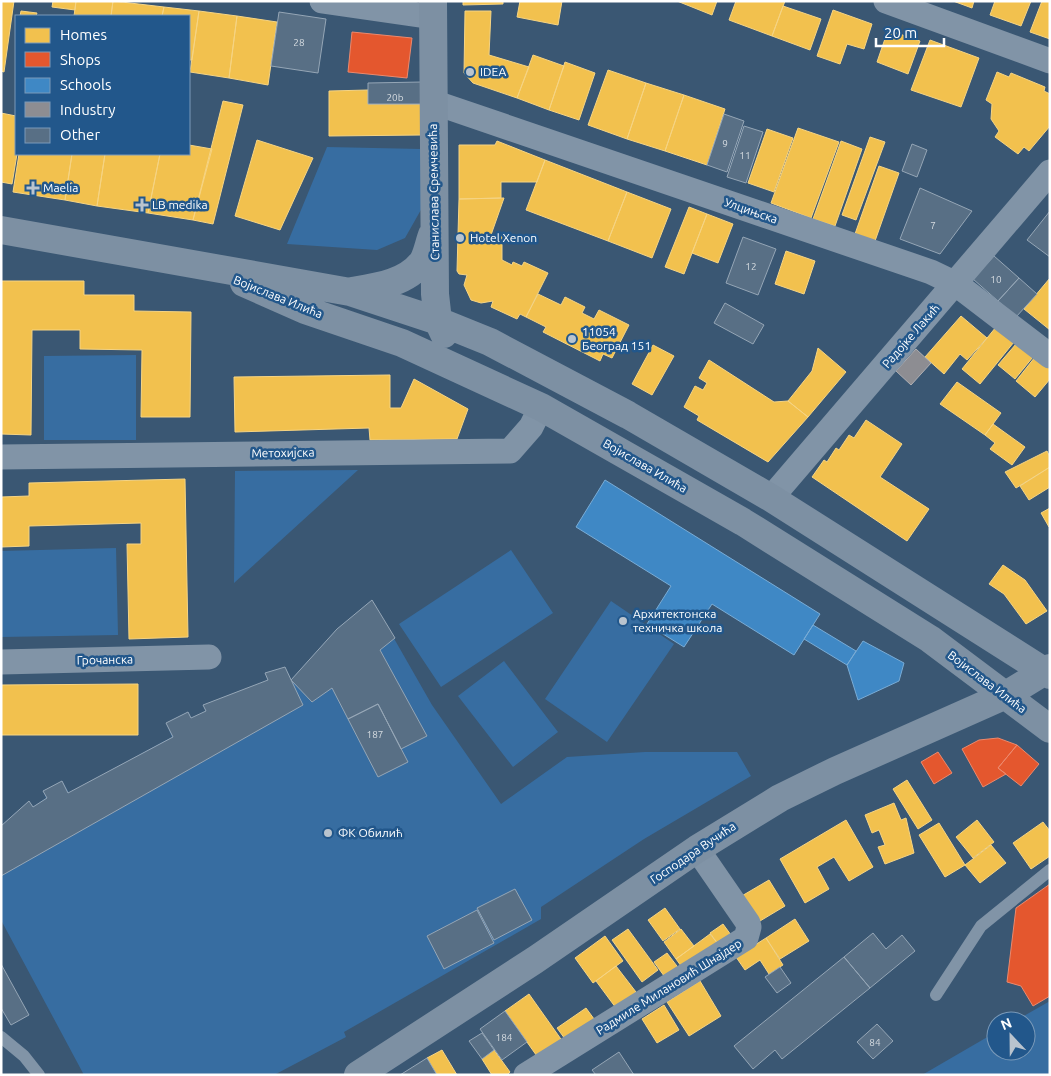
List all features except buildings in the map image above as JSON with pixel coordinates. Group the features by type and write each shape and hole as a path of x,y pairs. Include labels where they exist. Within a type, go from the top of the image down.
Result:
{"main road":[{"name":"Станислава Сремчевића","path":"433,9 435,294 438,321 456,358 469,373"},
{"name":"Војислава Илића","path":"1,230 152,255 350,292 438,321 490,342 628,415 771,498 1048,671"},
{"path":"350,292 390,283 407,276 423,260 434,231"},
{"name":"Војислава Илића","path":"206,266 305,310 402,343 541,407 751,527 930,639 1050,729"},
{"name":"Господара Вучића","path":"358,1075 535,960 697,849 780,798 1006,695 1048,671"}],"street":[{"path":"322,1 433,9"},
{"path":"886,1 1050,61"},
{"name":"Улцињска","path":"433,102 931,272 956,284 1050,356"},
{"name":"Радојке Лакић","path":"771,498 1050,172"},
{"name":"Метохијска","path":"1,457 510,451 531,427 541,407"},
{"name":"Грочанска","path":"1,662 209,658"},
{"name":"Радмиле Милановић Шнајдер","path":"526,1075 746,938 749,927 748,923 697,849"}],"lane":[{"path":"936,995 981,926 1050,870"},
{"path":"1,1037 24,1056 39,1075"}],"shaded area":[{"path":"327,147 421,149 422,208 405,238 377,250 287,244"},
{"path":"136,355 136,440 44,440 44,356"},
{"path":"358,470 234,583 235,471"},
{"path":"116,548 118,635 1,637 1,551"},
{"path":"511,550 553,613 441,687 399,624"},
{"name":"ФК Обилић","path":"372,600 432,705 501,804 567,757 645,752 737,752 751,776 644,839 541,907 541,919 344,1032 346,1037 274,1075 84,1075 1,920 1,826 29,801 33,807 46,798 43,791 62,781 69,793 172,737 166,723 188,712 191,718 206,711 203,705 268,681 265,673 285,667 291,680 337,629"},
{"path":"611,601 674,644 607,742 545,699"},
{"path":"504,661 558,732 513,767 458,696"},
{"path":"1050,1001 1050,1075 922,1075 986,1038 986,1061 1036,1061 1036,1011 1032,1011"}],"place":[{"name":"IDEA","path":"470,72"},
{"name":"Maelia","path":"33,188"},
{"name":"LB medika","path":"142,205"},
{"name":"Hotel Xenon","path":"460,238"},
{"name":"11054 Београд 151","path":"572,339"},
{"name":"Архитектонска техничка школа","path":"623,621"},
{"name":"ФК Обилић","path":"328,833"}]}
